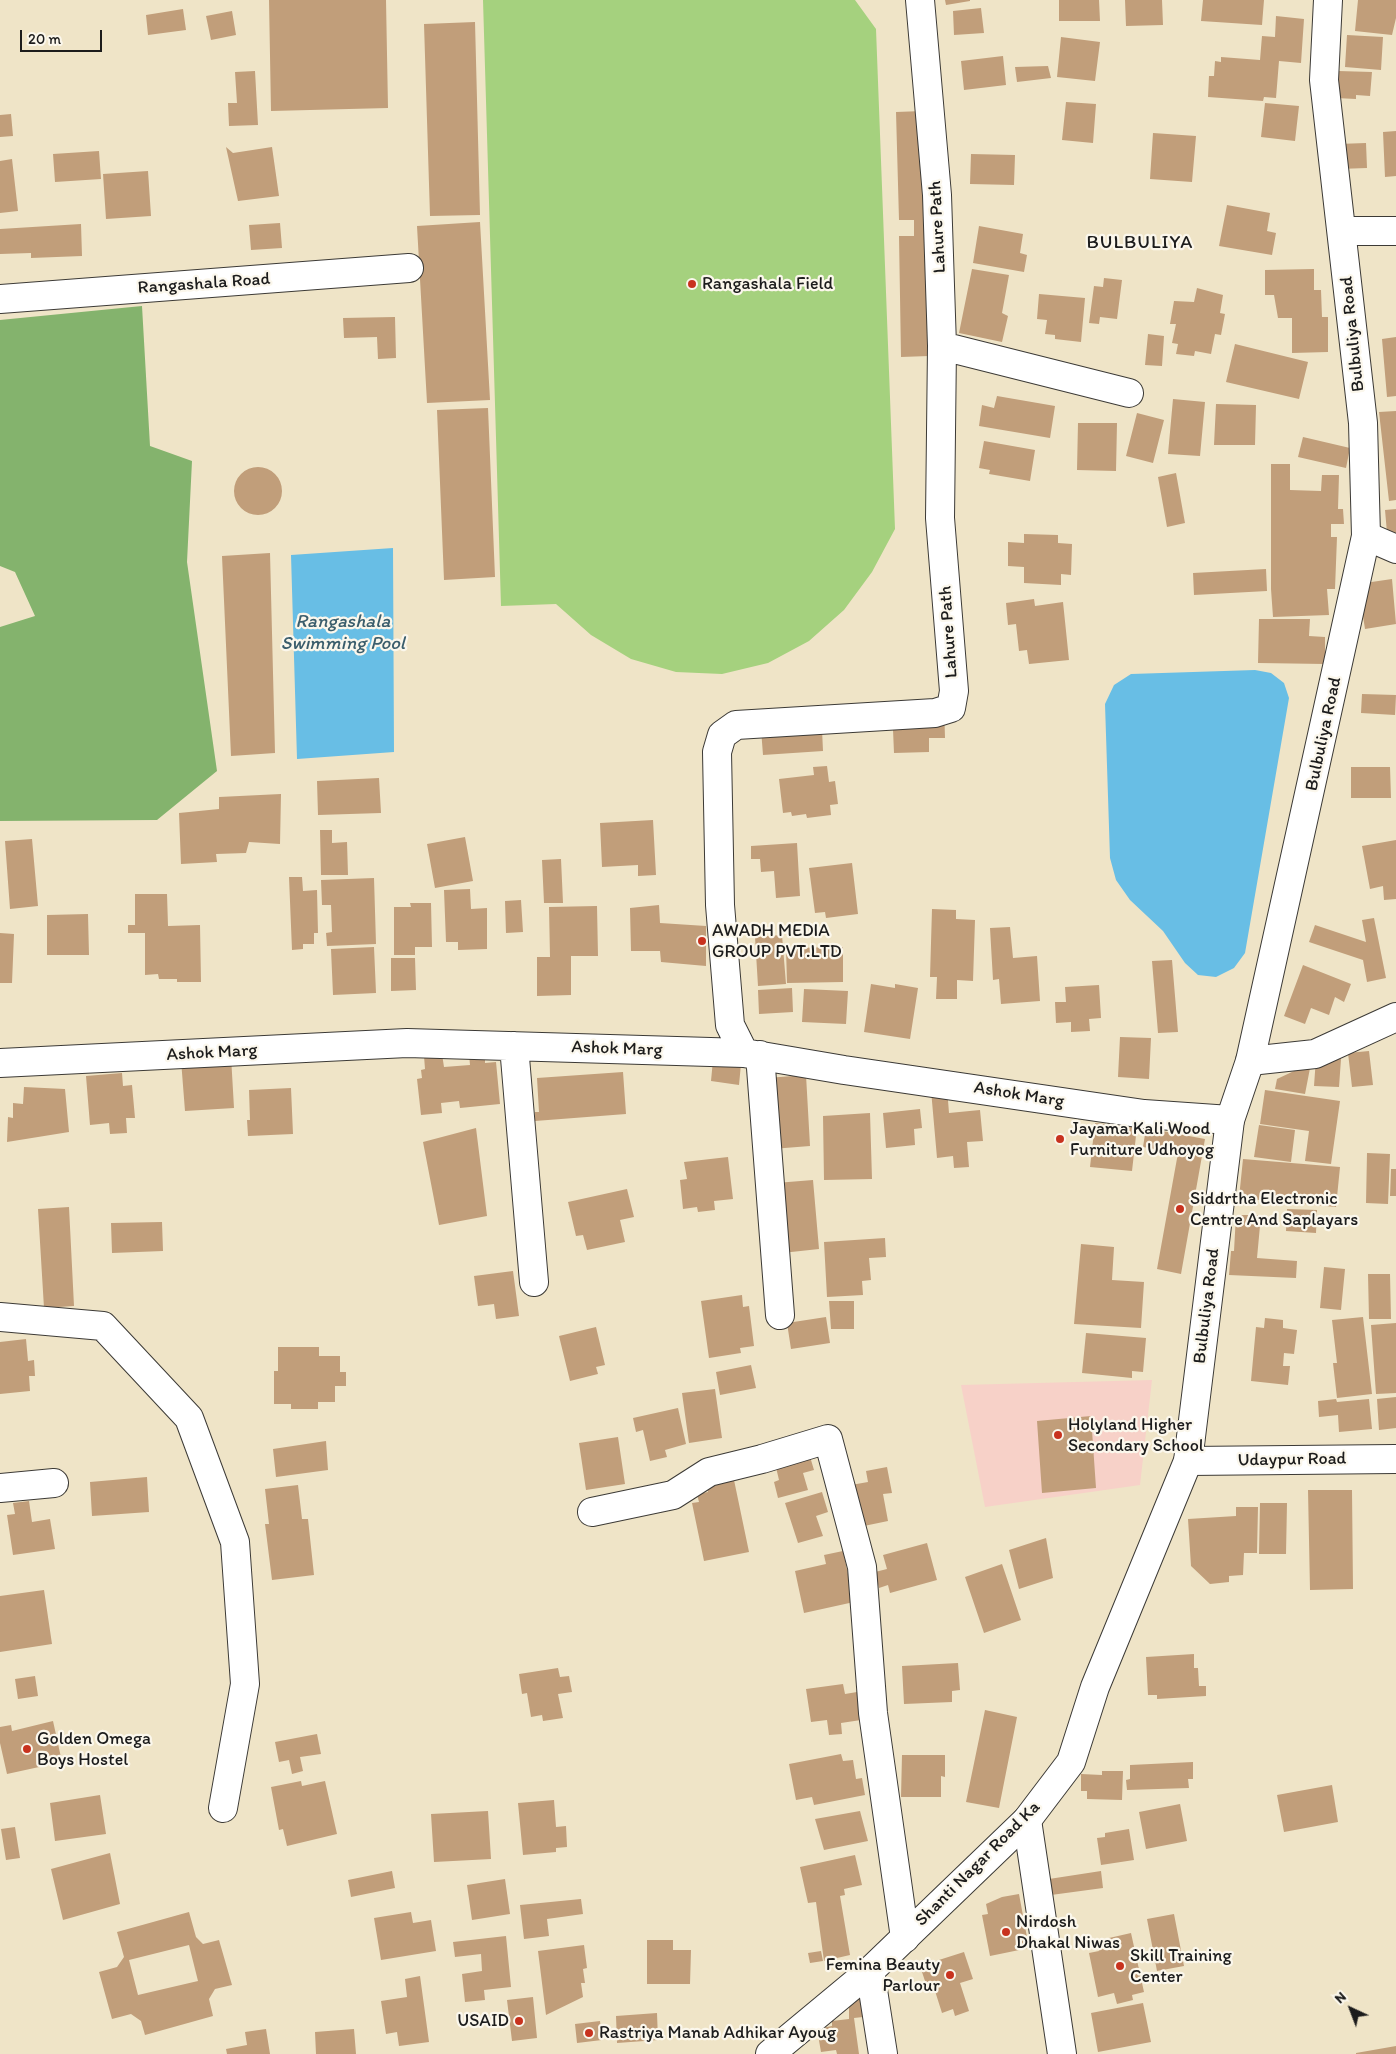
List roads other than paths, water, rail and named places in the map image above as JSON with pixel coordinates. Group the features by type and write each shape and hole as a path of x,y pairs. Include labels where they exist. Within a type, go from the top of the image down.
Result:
{"street":[{"name":"Lahure Path","path":"752,1054 730,1025 720,905 717,752 722,735 736,725 936,713 951,708 954,690 940,518 942,346 937,195 920,0"},
{"name":"Bulbuliya Road","path":"1188,1461 1230,1120 1250,1061 1366,536 1363,423 1324,80 1328,0"},
{"path":"1342,231 1396,231"},
{"name":"Rangashala Road","path":"0,300 409,268"},
{"path":"942,346 1129,393"},
{"path":"1366,536 1396,549"},
{"path":"1250,1061 1315,1054 1396,1017"},
{"name":"Ashok Marg","path":"0,1063 407,1043 752,1054 844,1070 1144,1114 1230,1120"},
{"path":"514,1046 534,1282"},
{"path":"752,1054 780,1316"},
{"path":"0,1317 103,1326 189,1418 235,1542 245,1684 223,1808"},
{"path":"592,1512 672,1496 709,1472 762,1459 828,1439 862,1567 874,1713 904,1938"},
{"name":"Udaypur Road","path":"1188,1461 1396,1459"},
{"name":"Shanti Nagar Road Ka","path":"770,2054 870,1971 1027,1820 1071,1762 1095,1687 1188,1461"},
{"path":"0,1488 54,1482"},
{"path":"1027,1820 1062,2054"},
{"path":"870,1971 883,2054"}],"water":[{"name":"Rangashala Swimming Pool","path":"393,548 394,752 297,759 291,555"},
{"path":"1255,670 1271,673 1284,683 1289,698 1245,953 1234,968 1216,977 1198,975 1185,963 1163,931 1130,900 1116,880 1110,858 1105,704 1114,685 1131,674"}],"place":[{"name":"Rangashala Field","path":"692,284"},
{"name":"AWADH MEDIA GROUP PVT.LTD","path":"702,941"},
{"name":"Jayama Kali Wood Furniture Udhoyog","path":"1060,1139"},
{"name":"Siddrtha Electronic Centre And Saplayars","path":"1180,1209"},
{"name":"Holyland Higher Secondary School","path":"1058,1435"},
{"name":"Golden Omega Boys Hostel","path":"27,1749"},
{"name":"Nirdosh Dhakal Niwas","path":"1006,1932"},
{"name":"Skill Training Center","path":"1120,1966"},
{"name":"Femina Beauty Parlour","path":"950,1975"},
{"name":"USAID","path":"519,2021"},
{"name":"Rastriya Manab Adhikar Ayoug","path":"589,2033"}],"district":[{"name":"BULBULIYA","path":"1140,243"}]}
